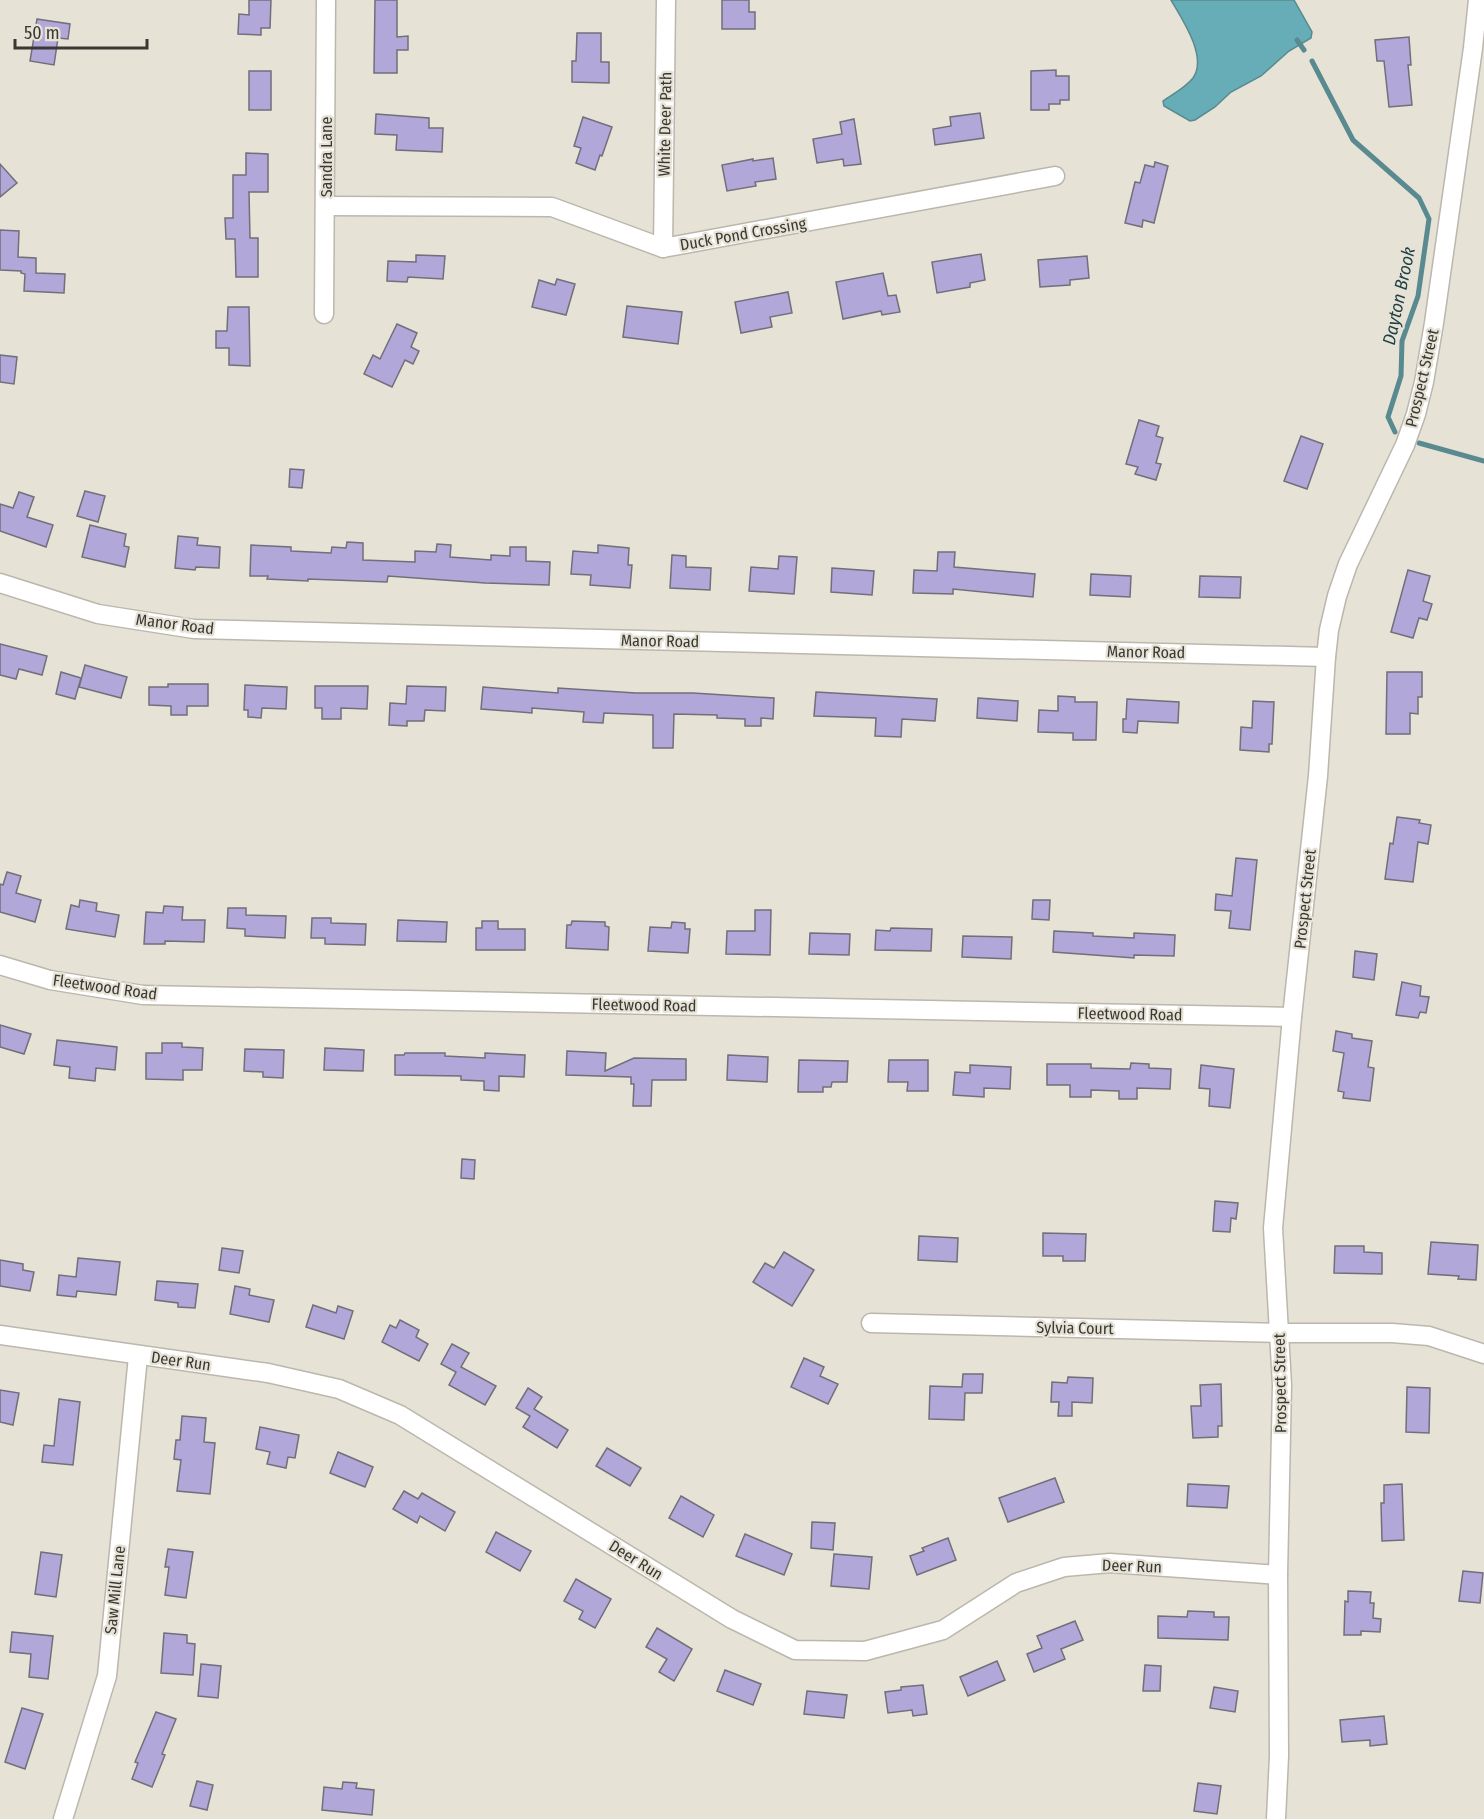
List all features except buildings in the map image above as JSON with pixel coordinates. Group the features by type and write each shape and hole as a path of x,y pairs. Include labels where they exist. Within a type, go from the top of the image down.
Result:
{"street":[{"name":"Sandra Lane","path":"324,314 326,0"},
{"name":"White Deer Path","path":"663,248 666,0"},
{"name":"Prospect Street","path":"1276,1819 1279,1756 1278,1575 1282,1385 1274,1228 1292,1017 1318,776 1326,657 1335,607 1348,564 1405,445 1424,382 1478,0"},
{"name":"Duck Pond Crossing","path":"326,206 552,207 663,248 1055,176"},
{"name":"Manor Road","path":"0,583 98,614 194,629 1326,657"},
{"name":"Fleetwood Road","path":"0,965 51,981 143,996 1292,1017"},
{"name":"Sylvia Court","path":"871,1323 1279,1333 1392,1333 1429,1336 1484,1354"},
{"name":"Deer Run","path":"0,1335 278,1375 339,1389 400,1415 732,1619 795,1650 865,1651 943,1630 1016,1583 1064,1567 1110,1563 1278,1575"},
{"name":"Saw Mill Lane","path":"63,1819 106,1676 138,1356"}],"water":[{"path":"1171,0 1294,0 1312,32 1311,38 1289,51 1261,76 1231,92 1215,107 1190,121 1164,106 1163,101 1186,85 1193,78 1197,69 1196,49 1192,38"}],"waterway":[{"name":"Dayton Brook","path":"1297,40 1304,50"},
{"name":"Dayton Brook","path":"1312,61 1353,140 1419,198 1429,219 1418,296 1402,341 1401,376 1388,417 1395,432"},
{"name":"Dayton Brook","path":"1419,443 1484,461"}]}
